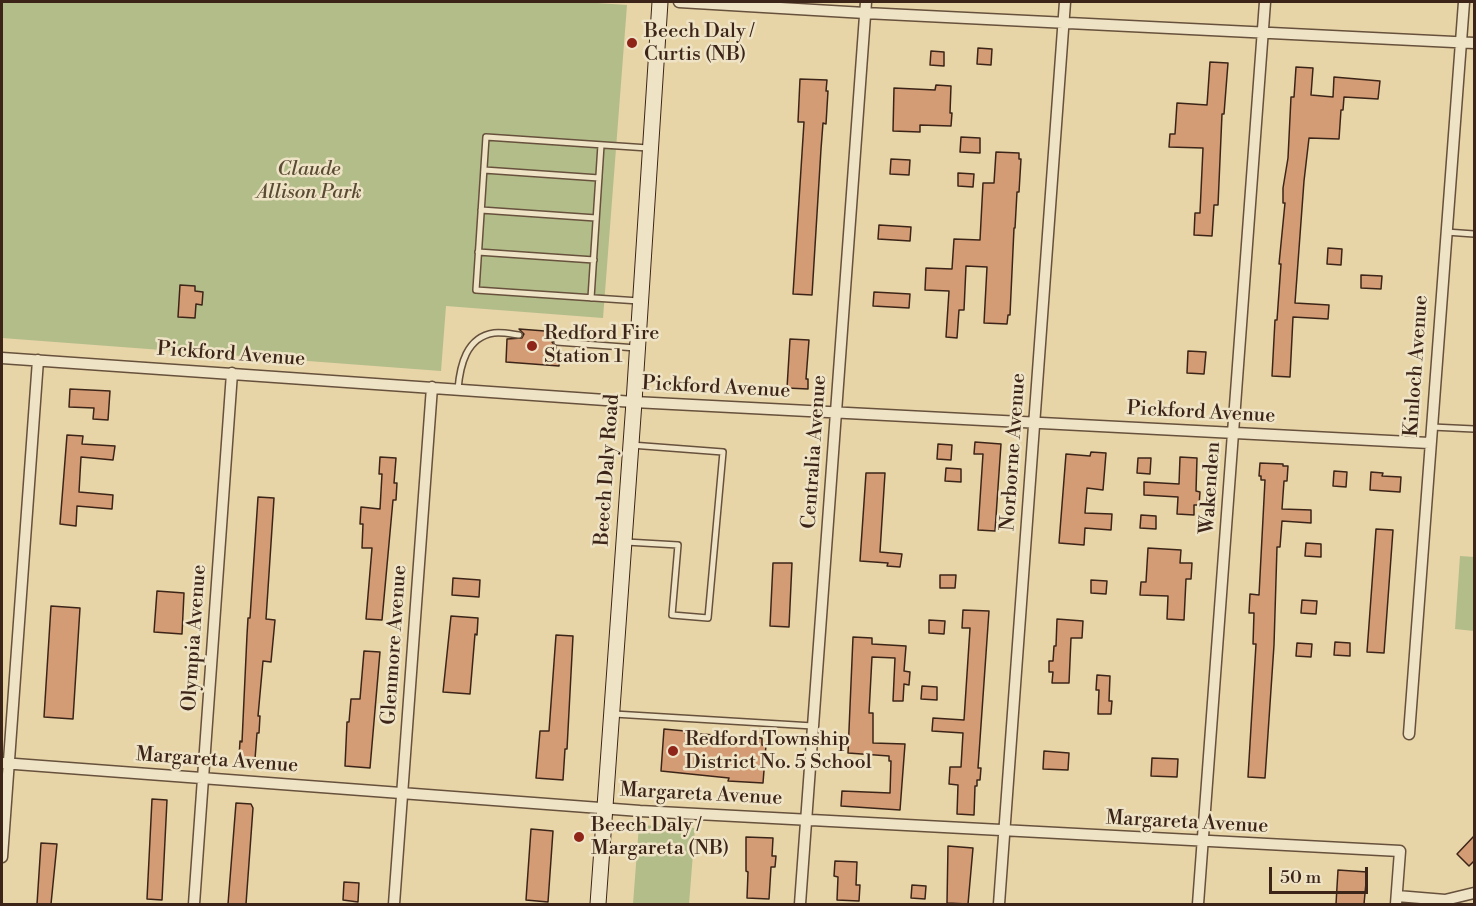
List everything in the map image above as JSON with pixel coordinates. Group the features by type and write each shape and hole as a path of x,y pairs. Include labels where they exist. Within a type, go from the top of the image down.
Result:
{"main road":[{"name":"Beech Daly Road","path":"598,904 660,2"}],"street":[{"path":"679,2 865,7 1064,22 1474,43"},
{"name":"Norborne Avenue","path":"999,904 1065,2"},
{"name":"Wakenden","path":"1198,904 1265,2"},
{"name":"Kinloch Avenue","path":"1409,734 1464,2"},
{"name":"Centralia Avenue","path":"800,904 865,7"},
{"name":"Pickford Avenue","path":"2,358 634,402 1430,443"},
{"path":"2,857 5,763 38,360"},
{"name":"Olympia Avenue","path":"194,904 232,374"},
{"name":"Glenmore Avenue","path":"394,904 432,387"},
{"name":"Margareta Avenue","path":"5,763 640,811 806,818 1400,852 1396,900"},
{"path":"1396,900 1445,900 1474,893"}],"lane":[{"path":"641,301 476,290 478,252 486,137 651,148"},
{"path":"591,298 601,145"},
{"path":"484,170 599,178"},
{"path":"481,210 596,218"},
{"path":"1446,232 1474,234"},
{"path":"478,252 594,260"},
{"path":"458,389 462,360 469,348 482,337 495,333 519,335"},
{"path":"557,342 638,348"},
{"path":"1431,427 1474,429"},
{"path":"624,542 678,545 672,615 708,618 723,452 631,446"},
{"path":"612,714 813,726"}],"green space":[{"name":"Claude Allison Park","path":"2,2 582,2 627,5 603,318 446,306 441,371 2,338"},
{"path":"1460,556 1474,557 1474,631 1455,629"},
{"path":"639,825 695,828 689,904 633,904"}],"building":[{"path":"978,48 992,49 991,65 977,64"},
{"path":"931,51 944,52 944,66 930,65"},
{"path":"1210,62 1228,63 1224,114 1222,114 1218,205 1214,205 1212,236 1194,235 1195,213 1200,213 1203,148 1169,147 1170,134 1175,134 1177,103 1207,105"},
{"path":"1296,67 1313,68 1311,95 1333,97 1334,77 1380,81 1378,99 1344,97 1339,139 1309,138 1295,303 1329,305 1328,319 1293,317 1290,377 1272,376 1285,203 1283,203 1283,188"},
{"path":"800,79 827,80 826,91 828,91 826,124 823,123 812,295 793,294 804,122 798,122"},
{"path":"936,85 951,86 951,126 920,125 920,132 893,131 894,88 935,90"},
{"path":"961,137 980,138 980,153 960,152"},
{"path":"996,152 1019,153 1019,159 1021,159 1014,228 1010,315 1008,315 1007,324 984,323 987,267 966,266 964,310 959,310 957,338 946,337 949,291 925,290 926,268 952,269 954,239 980,240 983,183 994,183"},
{"path":"891,159 910,160 909,175 890,174"},
{"path":"958,173 974,174 973,187 958,186"},
{"path":"879,225 911,227 910,241 878,239"},
{"path":"1328,248 1342,249 1341,265 1327,264"},
{"path":"1361,275 1382,276 1381,289 1361,288"},
{"path":"180,285 195,286 195,291 203,292 202,305 196,304 195,318 178,317"},
{"path":"874,292 910,294 909,308 873,306"},
{"name":"Redford Fire Station 1","path":"519,329 558,332 552,342 556,351 560,351 559,366 506,362 507,339 522,338 524,334"},
{"path":"790,339 809,340 806,379 808,379 808,389 787,388"},
{"path":"1188,351 1206,352 1204,374 1187,373"},
{"path":"70,389 110,391 108,420 93,419 94,408 69,407"},
{"path":"67,435 83,436 82,444 115,446 113,460 81,457 79,492 113,495 112,509 77,506 76,526 60,524"},
{"path":"975,442 1001,444 995,531 978,530 983,454 974,454"},
{"path":"938,444 952,445 951,460 937,459"},
{"path":"1091,452 1106,453 1103,490 1087,488 1085,513 1112,514 1111,530 1085,528 1084,545 1059,543 1066,454 1090,456"},
{"path":"380,457 396,458 394,483 397,483 396,500 393,500 382,620 366,619 372,548 362,548 363,524 360,524 361,507 380,509 382,474 379,474"},
{"path":"1180,457 1197,458 1196,491 1200,492 1199,505 1194,505 1194,515 1177,514 1178,497 1144,495 1144,482 1179,484"},
{"path":"1138,458 1151,458 1150,474 1137,473"},
{"path":"1260,463 1288,466 1287,481 1284,481 1282,509 1311,510 1311,523 1282,521 1280,547 1277,547 1274,645 1265,778 1248,777 1256,644 1253,644 1254,613 1249,613 1250,594 1259,595 1265,480 1261,480 1259,476"},
{"path":"946,468 961,469 961,482 945,481"},
{"path":"1334,471 1347,472 1346,487 1333,486"},
{"path":"1371,472 1383,473 1382,476 1401,477 1400,492 1370,490"},
{"path":"866,473 885,473 880,552 902,554 900,567 887,566 888,563 860,561"},
{"path":"258,497 274,498 266,619 275,620 271,662 263,661 258,716 260,716 259,733 257,733 255,759 239,758 240,741 242,742 248,618 250,618"},
{"path":"1141,515 1156,516 1156,529 1140,528"},
{"path":"1376,529 1393,530 1384,653 1367,652"},
{"path":"1306,543 1321,544 1321,557 1305,556"},
{"path":"1148,548 1181,550 1180,563 1192,563 1191,579 1186,579 1184,620 1167,619 1168,596 1140,595 1141,582 1146,582"},
{"path":"773,563 792,563 789,627 770,626"},
{"path":"940,575 956,575 955,588 940,588"},
{"path":"453,578 480,580 479,597 452,595"},
{"path":"1091,580 1107,581 1106,594 1091,593"},
{"path":"157,591 184,593 182,634 154,632"},
{"path":"1302,600 1317,601 1316,614 1301,613"},
{"path":"51,606 80,608 73,719 44,717"},
{"path":"963,610 989,611 978,768 981,768 980,780 977,780 977,786 975,786 974,815 957,814 958,785 949,784 950,767 961,767 963,733 932,731 933,718 964,720 970,628 962,628"},
{"path":"451,616 478,618 470,694 443,692"},
{"path":"1057,619 1083,621 1082,638 1071,638 1069,683 1052,683 1053,672 1049,672 1049,661 1053,661 1054,646 1056,646"},
{"path":"929,620 945,621 944,634 929,633"},
{"path":"556,635 573,636 567,749 565,749 563,780 536,778 540,731 549,731"},
{"path":"853,637 872,638 872,644 906,646 904,671 910,672 909,685 904,684 903,701 893,701 895,658 872,657 869,713 873,713 873,743 905,744 900,810 841,806 842,791 890,793 891,761 889,761 889,756 848,753"},
{"path":"1335,642 1350,643 1350,656 1334,655"},
{"path":"1297,643 1312,644 1311,657 1296,656"},
{"path":"364,651 380,652 370,768 345,766 347,722 349,722 351,699 360,699"},
{"path":"1097,675 1110,676 1111,714 1098,714"},
{"path":"922,686 937,687 937,700 921,699"},
{"path":"664,729 685,731 685,733 762,738 762,745 766,745 763,783 728,781 729,778 661,771"},
{"path":"1044,751 1069,753 1068,770 1043,769"},
{"path":"1152,758 1178,759 1177,777 1151,776"},
{"path":"152,799 167,800 162,900 147,899"},
{"path":"236,803 251,804 253,808 246,904 228,904"},
{"path":"531,829 553,831 548,902 526,900"},
{"path":"1474,836 1474,861 1469,866 1457,854"},
{"path":"746,837 773,838 772,856 776,856 775,867 771,867 769,899 747,898"},
{"path":"41,843 57,844 51,904 37,904"},
{"path":"948,846 973,848 968,904 947,903"},
{"path":"835,861 857,862 856,885 860,885 859,901 837,900 838,877 834,876"},
{"path":"1338,870 1367,872 1364,904 1336,904"},
{"path":"344,882 359,883 358,902 343,900"},
{"path":"912,885 926,886 925,899 911,898"}],"place":[{"name":"Beech Daly / Curtis (NB)","path":"632,43"},
{"name":"Redford Fire Station 1","path":"532,346"},
{"name":"Redford Township District No. 5 School","path":"673,751"},
{"name":"Beech Daly / Margareta (NB)","path":"579,837"}]}
